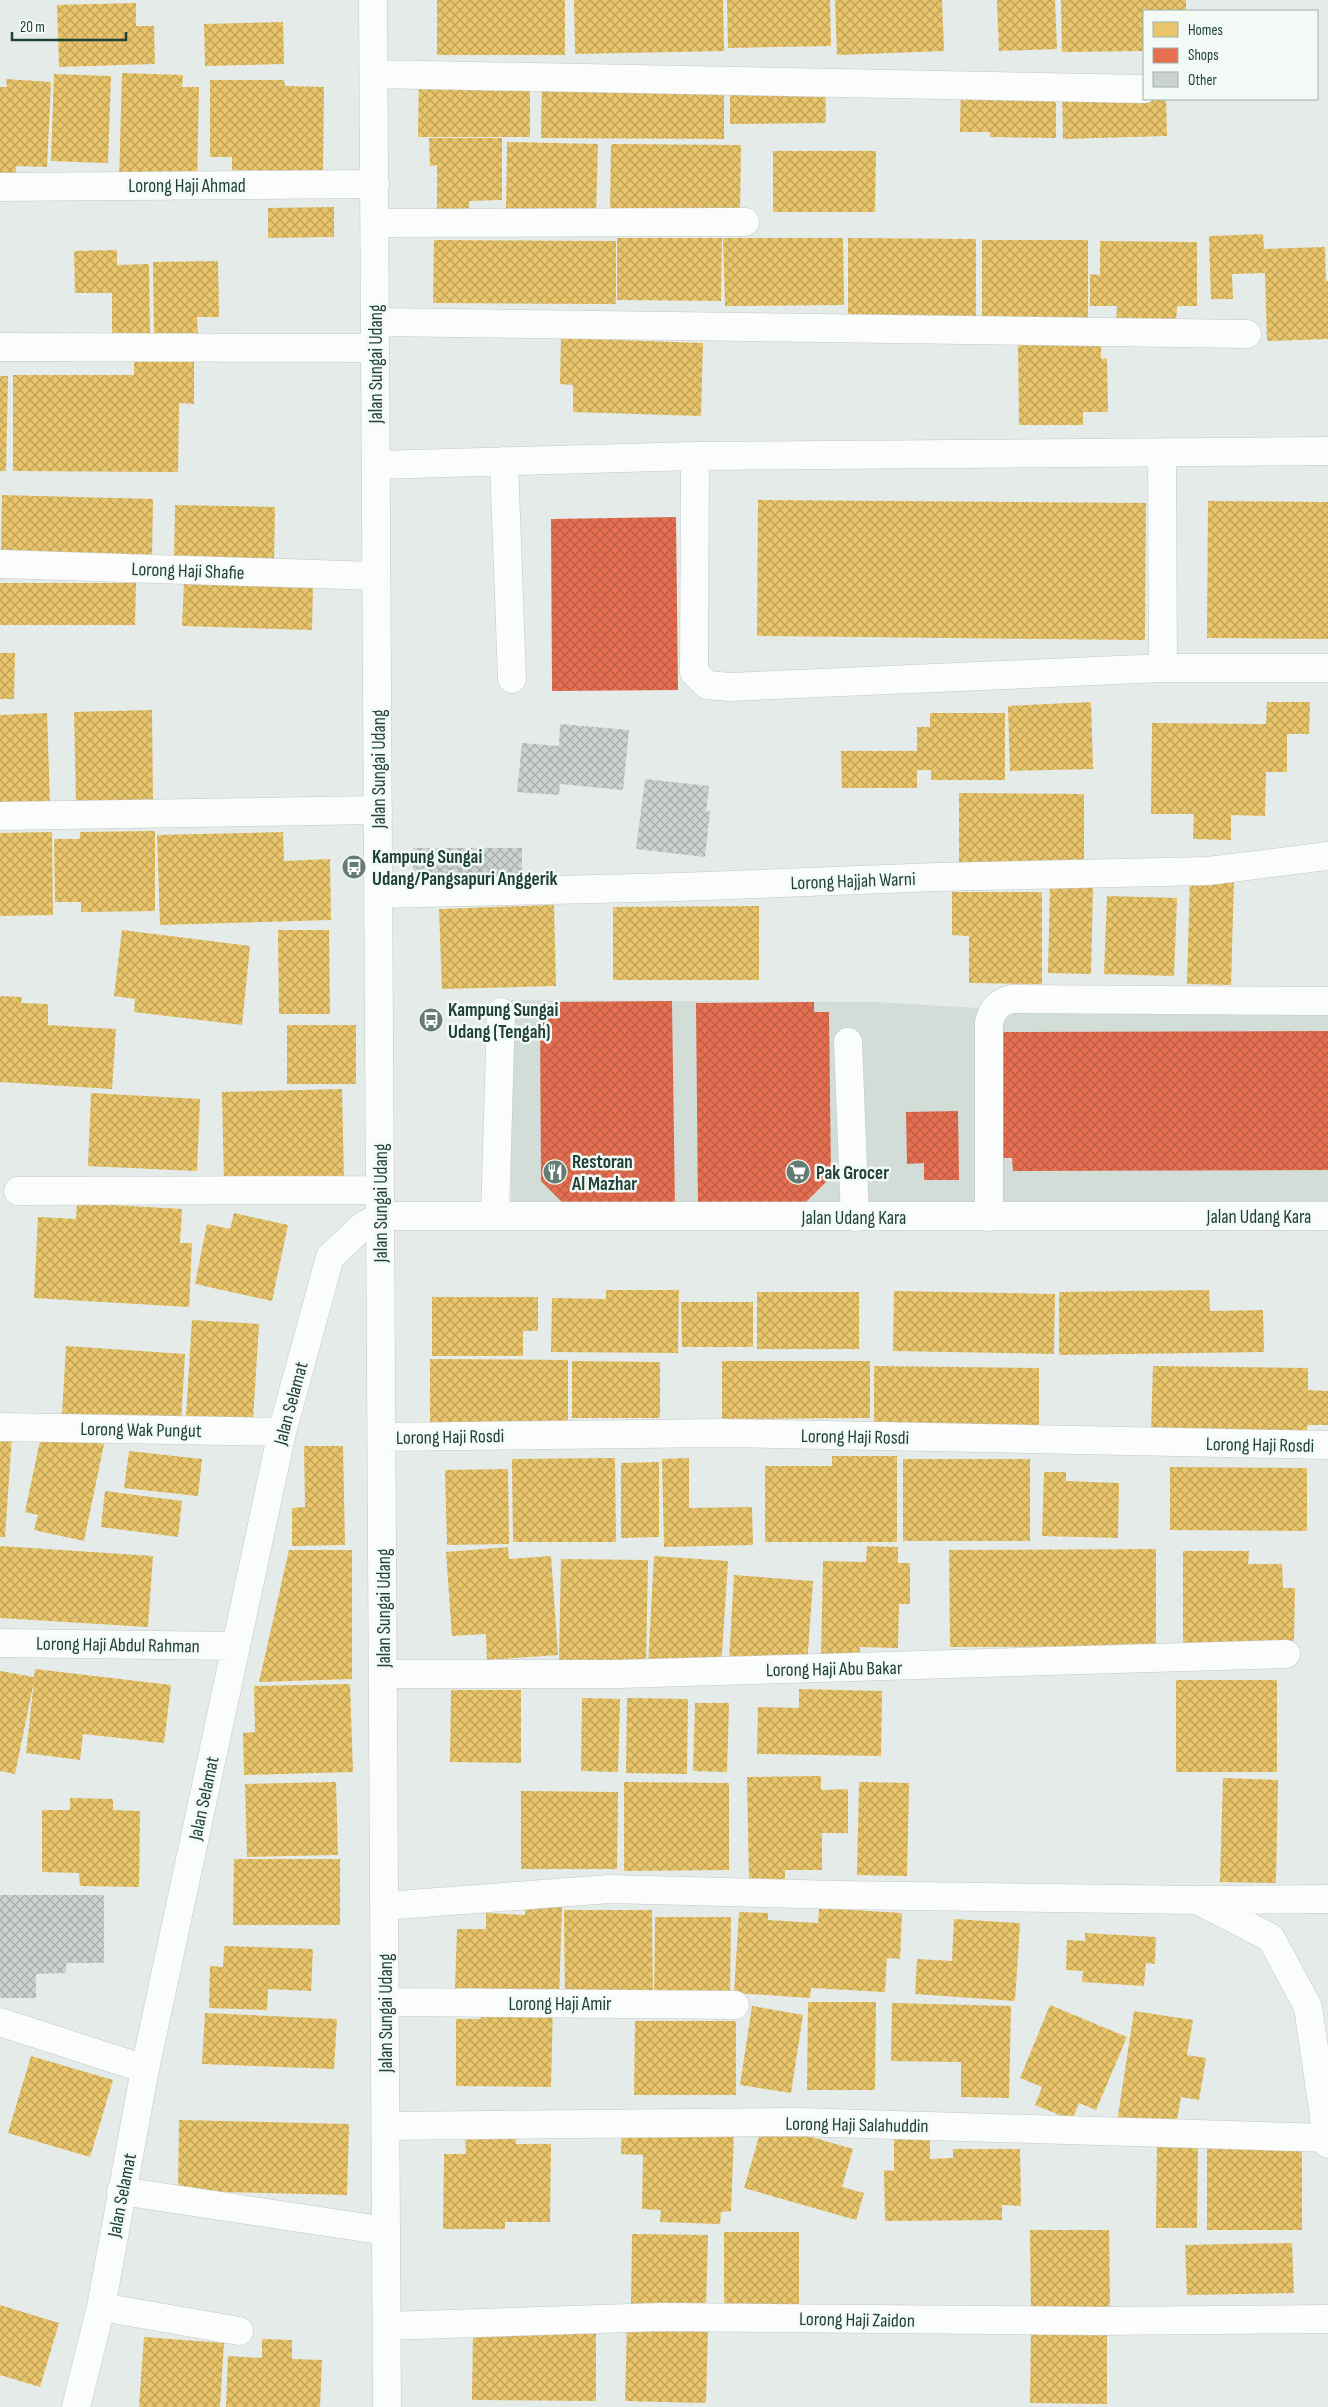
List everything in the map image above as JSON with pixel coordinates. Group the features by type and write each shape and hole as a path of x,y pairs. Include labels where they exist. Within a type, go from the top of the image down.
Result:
{"street":[{"name":"Jalan Sungai Udang","path":"373,0 387,2407"},
{"path":"374,74 1143,89"},
{"name":"Lorong Haji Ahmad","path":"0,187 374,184"},
{"path":"374,223 744,222"},
{"path":"0,347 375,335 1247,334"},
{"path":"376,465 695,456 1328,452"},
{"path":"1162,453 1163,668"},
{"path":"695,456 694,672 707,685 730,687 1163,668 1328,668"},
{"path":"504,462 512,679"},
{"name":"Lorong Haji Shafie","path":"0,564 376,576"},
{"path":"0,816 378,810"},
{"name":"Lorong Hajjah Warni","path":"378,894 679,887 937,877 1208,871 1328,856"},
{"path":"990,1217 989,1022 992,1011 1001,1002 1012,999 1328,1001"},
{"path":"495,1216 500,1012"},
{"path":"848,1042 854,1217"},
{"name":"Jalan Udang Kara","path":"18,1191 380,1203 495,1216 1328,1216"},
{"name":"Jalan Selamat","path":"76,2407 101,2307 145,2069 282,1432 330,1257 363,1226 380,1203"},
{"name":"Lorong Wak Pungut","path":"0,1427 282,1432"},
{"name":"Lorong Haji Rosdi","path":"382,1437 724,1434 1328,1445"},
{"name":"Lorong Haji Abdul Rahman","path":"0,1643 236,1646"},
{"name":"Lorong Haji Abu Bakar","path":"383,1674 649,1673 1286,1654"},
{"path":"384,1906 609,1889 848,1896 1197,1900 1328,1899"},
{"path":"1197,1900 1271,1938 1308,2008 1328,2144"},
{"name":"Lorong Haji Amir","path":"385,2002 735,2005"},
{"path":"0,2022 145,2069"},
{"name":"Lorong Haji Salahuddin","path":"386,2126 798,2122 1328,2138"},
{"path":"121,2191 386,2231"},
{"path":"101,2307 239,2331"},
{"name":"Lorong Haji Zaidon","path":"387,2326 661,2317 1097,2321 1328,2319"}],"shaded area":[{"path":"511,1000 874,1002 1014,1010 1328,1012 1328,1201 511,1204"}],"building: Homes":[{"path":"437,0 565,0 565,55 437,55"},
{"path":"574,0 723,0 724,51 575,54"},
{"path":"727,0 830,0 831,46 728,48"},
{"path":"835,0 942,0 944,51 837,55"},
{"path":"997,0 1055,0 1057,49 999,51"},
{"path":"1061,0 1186,0 1186,10 1143,10 1143,51 1062,52"},
{"path":"136,3 136,26 154,26 155,64 59,67 57,5"},
{"path":"283,22 284,64 205,66 204,24"},
{"path":"419,69 530,69 530,137 418,137"},
{"path":"122,73 183,75 182,87 199,87 197,184 119,182"},
{"path":"54,74 111,76 108,163 51,161"},
{"path":"825,74 826,123 730,124 730,75"},
{"path":"542,76 724,77 724,139 541,138"},
{"path":"961,77 1056,77 1056,138 990,137 990,132 960,132"},
{"path":"1062,77 1143,100 1166,100 1167,136 1063,139"},
{"path":"6,79 51,82 47,167 16,166 16,175 0,174 0,87 7,87"},
{"path":"210,80 284,80 285,86 324,87 323,171 232,170 232,157 210,157"},
{"path":"429,138 502,138 502,200 469,201 469,215 437,216 437,165 430,166"},
{"path":"507,142 598,144 596,217 506,214"},
{"path":"611,144 741,145 740,213 610,212"},
{"path":"773,151 876,151 875,212 773,212"},
{"path":"334,207 334,237 268,238 268,208"},
{"path":"1263,234 1264,249 1325,247 1326,281 1328,281 1328,339 1267,341 1265,273 1232,274 1233,299 1211,299 1209,236"},
{"path":"617,238 722,238 721,301 617,300"},
{"path":"723,238 843,238 844,305 725,306"},
{"path":"848,238 976,239 976,317 848,316"},
{"path":"434,240 616,241 616,304 433,303"},
{"path":"982,240 1088,240 1088,319 982,320"},
{"path":"1100,241 1197,242 1197,306 1177,306 1176,324 1116,323 1117,306 1090,306 1090,274 1100,275"},
{"path":"117,250 117,265 149,264 150,338 112,338 112,293 75,293 74,251"},
{"path":"218,261 219,317 197,317 198,336 154,336 153,262"},
{"path":"1101,336 1101,359 1107,358 1108,412 1083,412 1083,425 1019,425 1018,337"},
{"path":"561,338 703,343 701,416 573,412 573,385 560,384"},
{"path":"134,341 194,341 194,404 179,403 178,472 13,471 13,375 134,375"},
{"path":"0,376 8,376 6,471 0,471"},
{"path":"2,495 153,499 152,557 1,553"},
{"path":"758,500 1146,503 1145,640 757,636"},
{"path":"1208,501 1328,502 1328,639 1207,638"},
{"path":"175,505 275,507 274,562 174,560"},
{"path":"184,581 313,585 312,630 182,626"},
{"path":"0,583 136,583 135,625 0,625"},
{"path":"0,653 15,653 14,699 0,699"},
{"path":"1091,702 1093,769 1010,771 1008,706"},
{"path":"1267,702 1310,702 1309,734 1287,734 1287,772 1266,772 1265,816 1231,815 1231,840 1193,839 1194,814 1151,814 1152,723 1266,724"},
{"path":"152,710 153,803 76,805 74,712"},
{"path":"47,713 50,804 0,805 0,715"},
{"path":"930,713 1005,713 1005,780 931,780 931,770 917,770 917,788 842,788 841,751 917,751 917,727 930,727"},
{"path":"959,793 1084,794 1084,870 959,869"},
{"path":"155,831 155,911 81,912 81,902 55,902 54,839 80,839 80,832"},
{"path":"52,832 53,915 0,916 0,833"},
{"path":"283,832 284,861 330,859 331,920 160,925 157,835"},
{"path":"1190,877 1234,878 1231,985 1187,984"},
{"path":"1050,886 1093,887 1091,974 1048,973"},
{"path":"952,892 1042,892 1042,984 969,983 969,936 952,935"},
{"path":"1107,896 1177,898 1174,976 1104,974"},
{"path":"554,905 556,986 442,989 439,909"},
{"path":"759,906 759,980 613,980 613,907"},
{"path":"122,930 250,946 242,1025 134,1012 135,999 114,996"},
{"path":"278,930 329,930 330,1014 279,1014"},
{"path":"0,996 22,997 21,1003 48,1004 48,1025 116,1029 112,1089 0,1082"},
{"path":"287,1025 356,1025 356,1084 287,1084"},
{"path":"342,1089 344,1182 224,1185 222,1092"},
{"path":"91,1093 200,1099 197,1171 88,1166"},
{"path":"77,1203 182,1209 180,1243 192,1243 189,1307 34,1298 38,1217 76,1219"},
{"path":"234,1213 288,1225 272,1301 195,1284 207,1224 230,1229"},
{"path":"606,1290 679,1290 678,1353 551,1352 552,1298 606,1299"},
{"path":"1209,1290 1210,1311 1263,1310 1264,1352 1059,1355 1059,1292"},
{"path":"894,1291 1055,1294 1054,1354 893,1351"},
{"path":"757,1292 859,1292 859,1349 757,1349"},
{"path":"432,1297 538,1297 538,1331 523,1331 523,1356 432,1356"},
{"path":"681,1302 753,1302 753,1347 682,1347"},
{"path":"192,1320 259,1324 253,1420 186,1416"},
{"path":"66,1346 185,1354 181,1422 62,1415"},
{"path":"430,1359 568,1360 568,1422 430,1432"},
{"path":"572,1361 660,1362 660,1418 572,1418"},
{"path":"722,1361 870,1361 870,1418 722,1419"},
{"path":"874,1366 1039,1368 1039,1427 874,1426"},
{"path":"1153,1366 1308,1368 1308,1390 1328,1391 1328,1425 1307,1425 1307,1435 1151,1432"},
{"path":"42,1431 104,1444 84,1541 34,1530 38,1515 25,1512"},
{"path":"0,1435 12,1436 5,1537 0,1537"},
{"path":"304,1446 343,1446 345,1545 292,1546 292,1508 305,1507"},
{"path":"129,1451 202,1459 198,1496 124,1488"},
{"path":"832,1456 897,1456 897,1542 765,1542 765,1466 832,1466"},
{"path":"615,1458 616,1542 513,1542 512,1459"},
{"path":"689,1458 689,1508 752,1507 753,1545 664,1547 662,1459"},
{"path":"903,1459 1030,1459 1030,1541 903,1541"},
{"path":"659,1462 659,1537 621,1538 621,1463"},
{"path":"1170,1467 1307,1468 1307,1531 1170,1530"},
{"path":"508,1469 509,1544 447,1545 445,1470"},
{"path":"1044,1472 1066,1472 1066,1481 1119,1483 1118,1538 1042,1536"},
{"path":"105,1491 182,1501 178,1537 101,1527"},
{"path":"0,1546 153,1556 148,1627 0,1618"},
{"path":"867,1546 898,1547 898,1563 910,1563 910,1604 899,1604 898,1648 860,1647 859,1661 821,1660 823,1561 866,1562"},
{"path":"508,1547 509,1559 551,1556 558,1655 487,1660 486,1634 452,1636 446,1552"},
{"path":"1156,1549 1156,1646 950,1647 949,1550"},
{"path":"289,1550 352,1550 352,1679 259,1682"},
{"path":"1183,1551 1249,1551 1248,1564 1282,1564 1283,1588 1295,1588 1294,1641 1217,1642 1218,1649 1183,1649"},
{"path":"654,1556 728,1561 721,1669 648,1665"},
{"path":"561,1559 648,1560 646,1665 559,1663"},
{"path":"734,1575 813,1581 807,1666 729,1661"},
{"path":"35,1669 171,1685 164,1743 83,1734 80,1760 26,1753 34,1681 15,1774 0,1771 0,1671 34,1677"},
{"path":"1176,1680 1277,1680 1277,1772 1176,1772"},
{"path":"350,1684 353,1772 244,1775 243,1733 255,1732 254,1686"},
{"path":"799,1689 882,1691 881,1756 757,1754 758,1707 799,1708"},
{"path":"451,1690 521,1690 521,1763 450,1762"},
{"path":"582,1698 620,1699 618,1772 581,1771"},
{"path":"627,1698 688,1699 687,1774 626,1773"},
{"path":"695,1703 729,1703 727,1772 693,1771"},
{"path":"821,1776 821,1790 848,1789 848,1833 822,1833 822,1870 785,1870 785,1880 749,1881 747,1777"},
{"path":"1223,1778 1278,1780 1276,1883 1220,1882"},
{"path":"336,1782 338,1855 247,1857 245,1784"},
{"path":"624,1782 729,1783 729,1870 624,1871"},
{"path":"859,1782 909,1783 907,1876 857,1875"},
{"path":"521,1791 618,1792 617,1869 521,1869"},
{"path":"70,1798 113,1799 113,1810 140,1811 139,1887 80,1886 79,1873 42,1872 42,1810 70,1810"},
{"path":"234,1859 340,1859 340,1925 233,1925"},
{"path":"525,1905 562,1906 559,2002 533,1990 455,1988 457,1929 486,1929 486,1913 525,1915"},
{"path":"819,1908 902,1913 900,1959 887,1958 885,1992 811,1988 810,1998 734,1993 739,1912 768,1913 768,1920 818,1923"},
{"path":"564,1910 652,1910 653,2004 565,2005"},
{"path":"655,1917 731,1917 730,2000 654,1999"},
{"path":"954,1919 1020,1923 1015,2001 915,1994 917,1959 952,1961"},
{"path":"1085,1933 1156,1937 1155,1964 1146,1963 1144,1986 1082,1982 1083,1971 1066,1970 1067,1940 1085,1941"},
{"path":"224,1946 313,1949 311,1991 268,1989 267,2010 209,2008 210,1966 223,1967"},
{"path":"808,2002 876,2002 875,2090 807,2090"},
{"path":"892,2003 1011,2006 1009,2098 961,2097 961,2062 891,2061"},
{"path":"481,2004 553,2005 551,2087 456,2086 456,2019 481,2019"},
{"path":"1050,2005 1127,2037 1096,2110 1079,2103 1072,2120 1035,2105 1042,2087 1020,2078"},
{"path":"752,2006 803,2015 791,2093 740,2085"},
{"path":"1134,2011 1193,2020 1187,2055 1206,2058 1199,2100 1181,2097 1175,2131 1117,2122"},
{"path":"205,2013 337,2019 334,2069 202,2064"},
{"path":"635,2021 736,2021 736,2095 634,2095"},
{"path":"31,2056 113,2080 90,2157 8,2133"},
{"path":"179,2120 349,2124 347,2195 178,2191"},
{"path":"763,2123 853,2149 842,2187 864,2193 856,2220 744,2188"},
{"path":"622,2126 734,2130 731,2211 721,2212 720,2224 660,2222 661,2210 642,2209 643,2155 621,2154"},
{"path":"894,2132 930,2132 930,2159 953,2158 953,2149 1020,2149 1021,2206 1002,2205 1002,2220 885,2221 884,2170 894,2171"},
{"path":"465,2134 516,2135 516,2144 551,2144 550,2222 505,2222 505,2229 443,2229 444,2154 466,2154"},
{"path":"1157,2139 1198,2139 1197,2228 1156,2228"},
{"path":"1302,2139 1302,2230 1207,2230 1207,2140"},
{"path":"1030,2230 1109,2230 1110,2311 1031,2311"},
{"path":"724,2232 799,2232 799,2309 724,2310"},
{"path":"632,2234 708,2235 706,2309 631,2308"},
{"path":"1292,2243 1294,2293 1187,2295 1185,2245"},
{"path":"0,2305 59,2323 40,2387 0,2375"},
{"path":"627,2324 708,2326 706,2403 625,2401"},
{"path":"1031,2327 1107,2327 1107,2404 1030,2403"},
{"path":"473,2333 596,2334 596,2401 472,2400"},
{"path":"144,2337 224,2343 220,2407 139,2407"},
{"path":"262,2339 292,2340 292,2359 322,2360 320,2407 226,2407 228,2356 262,2358"}],"building: Shops":[{"path":"676,517 678,690 552,691 551,519"},
{"path":"672,1001 675,1206 569,1209 541,1181 540,1011 556,1012 556,1002"},
{"path":"814,1002 814,1012 829,1012 831,1177 801,1207 698,1208 696,1003"},
{"path":"1328,1031 1328,1170 1013,1171 1012,1158 1001,1158 1000,1032"},
{"path":"958,1111 959,1180 924,1180 924,1163 907,1164 906,1112"}],"building: Other":[{"path":"560,724 629,730 623,790 560,784 559,795 517,792 522,743 559,746"},
{"path":"645,779 709,786 706,812 710,811 705,857 636,849"},
{"path":"413,848 522,848 522,883 413,883"},
{"path":"0,1895 104,1895 104,1963 66,1963 66,1973 36,1974 36,1998 0,1998"}],"place":[{"name":"Kampung Sungai Udang/Pangsapuri Anggerik","path":"354,867"},
{"name":"Kampung Sungai Udang (Tengah)","path":"431,1020"},
{"name":"Restoran Al Mazhar","path":"555,1172"},
{"name":"Pak Grocer","path":"798,1172"}]}
